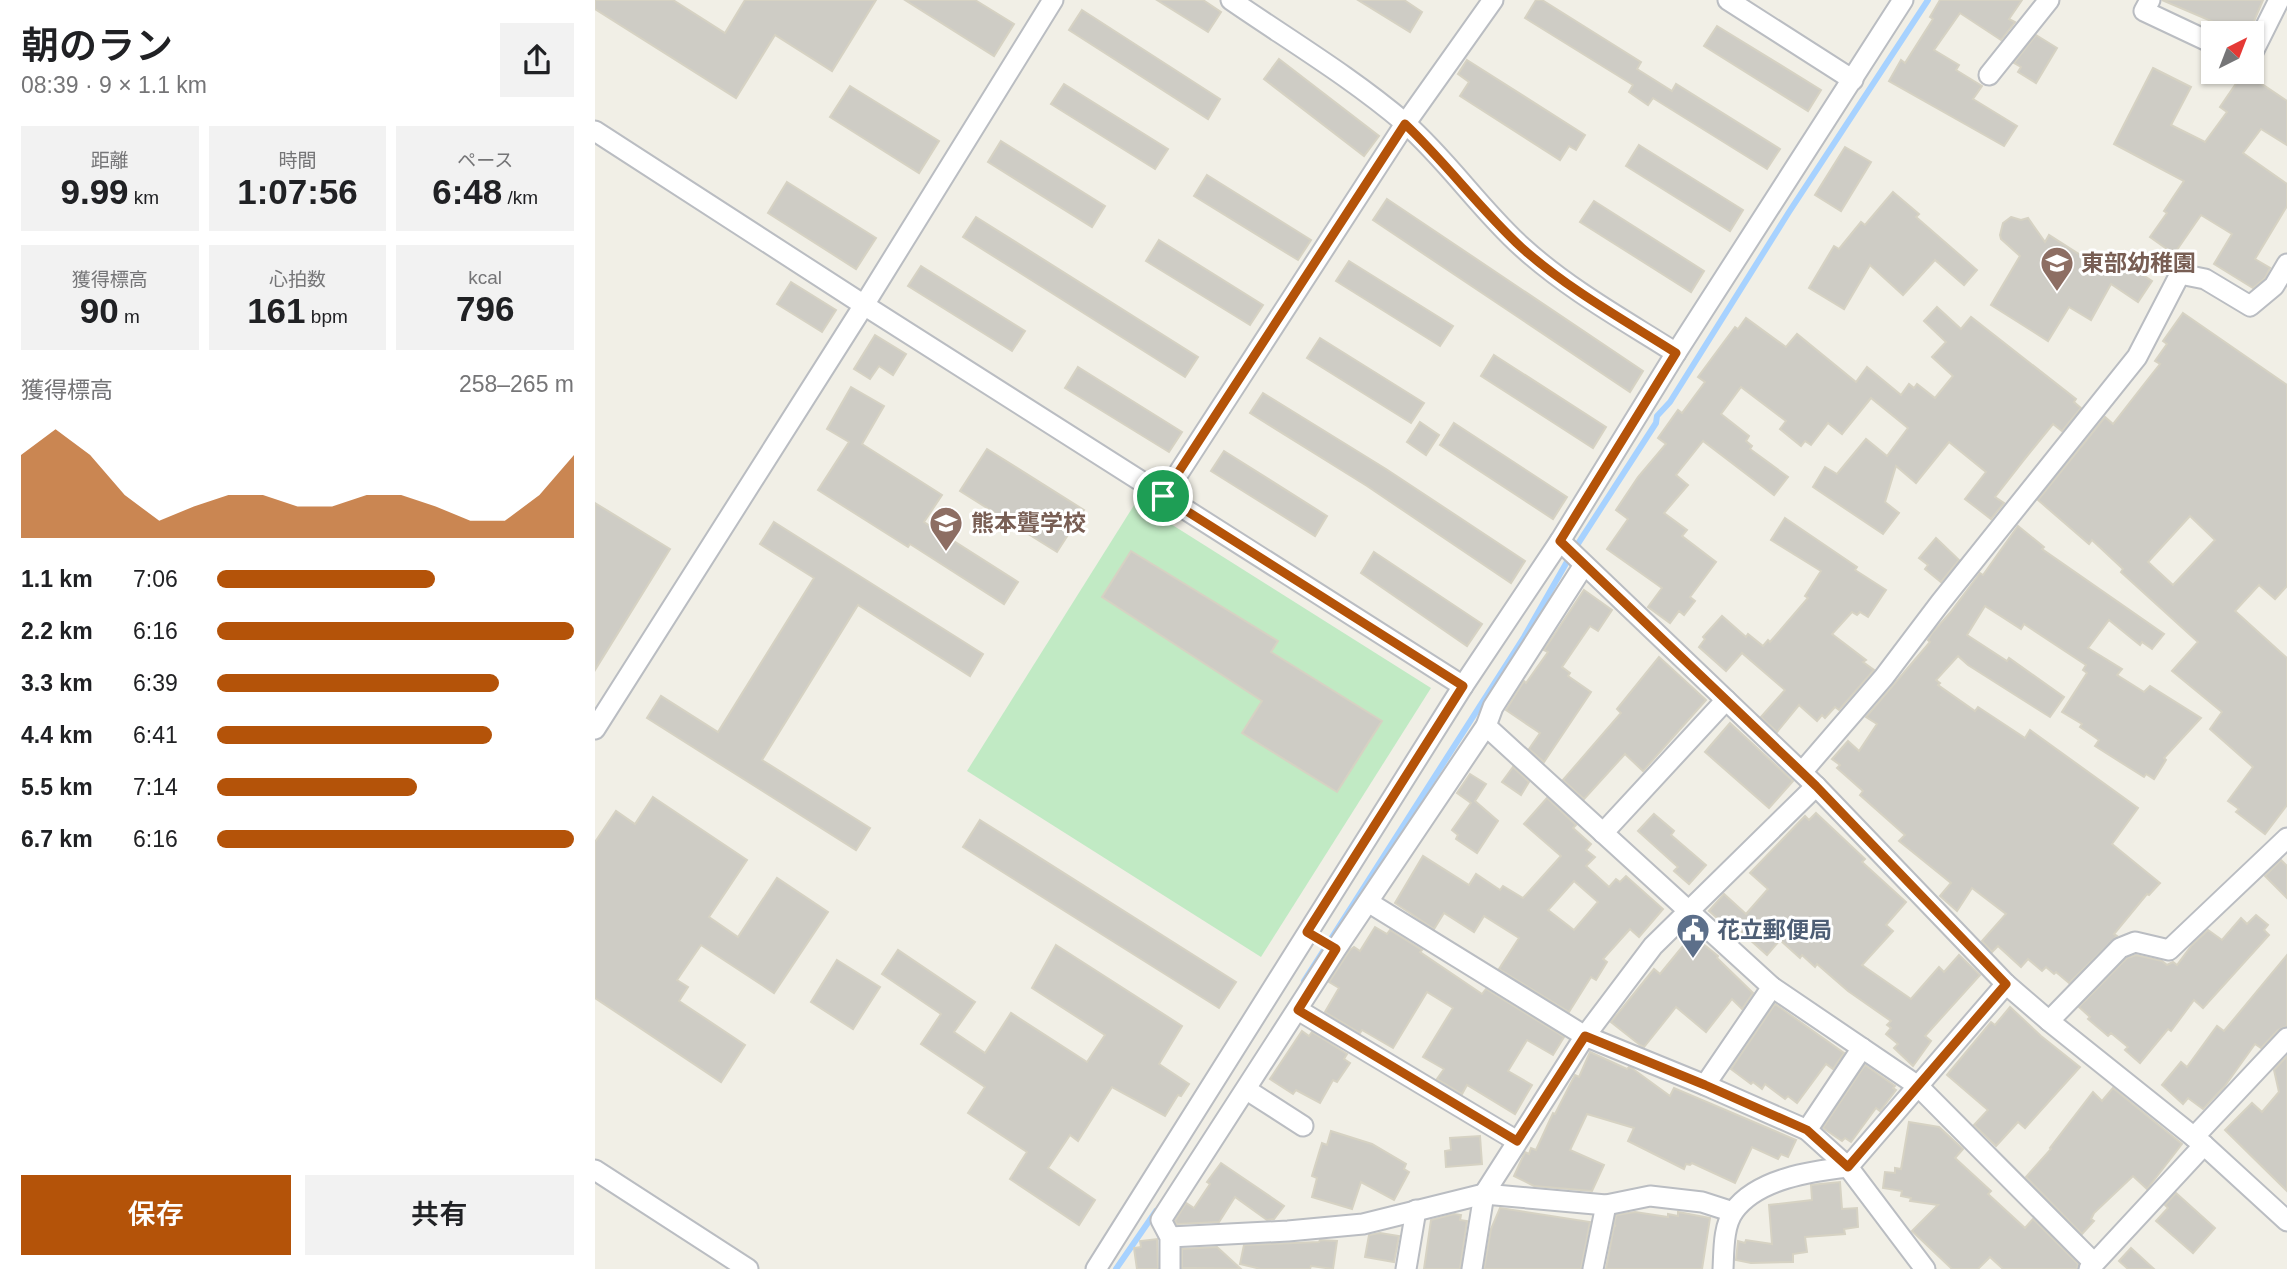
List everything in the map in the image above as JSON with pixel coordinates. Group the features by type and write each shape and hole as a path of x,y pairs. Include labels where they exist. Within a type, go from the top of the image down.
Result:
{"street":[{"path":"595,729 864,305 1053,0"},
{"path":"1231,0 1357,86 1405,124 1436,153 1489,214 1562,281 1676,353"},
{"path":"1163,496 1405,124 1493,0"},
{"path":"1728,0 1853,80"},
{"path":"1096,1269 1463,686 1560,541 1676,353 1903,0"},
{"path":"1989,75 2049,0"},
{"path":"2150,0 2144,11 2201,38"},
{"path":"2265,28 2279,0"},
{"path":"595,131 1463,686"},
{"path":"1802,772 1884,677 2137,357 2180,274 2205,279 2250,306 2274,286 2287,264"},
{"path":"1560,541 1802,772 2006,984 2199,1141 2287,1221"},
{"path":"1171,1269 1170,1237 1161,1220 1336,949 1486,726 1493,707 1584,565"},
{"path":"1602,833 1726,700"},
{"path":"1486,726 1772,987 1918,1086 2092,1266 2287,1038"},
{"path":"1472,1269 1484,1194 1585,1036 1653,946 1816,786"},
{"path":"2049,1021 2120,948 2135,942 2169,950 2287,838"},
{"path":"1368,902 1585,1036 1807,1130 1848,1167 1926,1269"},
{"path":"1307,932 1336,949"},
{"path":"1723,1269 1724,1240 1733,1212 1747,1198 1771,1185 1805,1172 1848,1167 2006,984"},
{"path":"1705,1085 1772,987"},
{"path":"1298,1010 1517,1141"},
{"path":"1807,1130 1862,1048"},
{"path":"1247,1090 1303,1126"},
{"path":"595,1170 748,1269"},
{"path":"1170,1237 1363,1224 1484,1194 1606,1205 1650,1196 1702,1202 1733,1212"},
{"path":"1593,1269 1606,1205"},
{"path":"1406,1269 1416,1210"}],"green space":[{"path":"1136,502 1431,688 1261,957 967,771"}],"building":[{"path":"595,0 673,0 725,33 745,0 876,0 832,71 775,35 736,98 595,9"},
{"path":"905,0 975,0 1014,24 994,56"},
{"path":"1157,0 1203,0 1221,12 1208,32"},
{"path":"1358,0 1404,0 1422,12 1410,32"},
{"path":"1536,0 1542,0 1641,62 1637,69 1672,91 1676,84 1780,149 1767,169 1653,98 1648,105 1629,92 1633,85 1525,18"},
{"path":"1940,0 2022,0 2009,19 2015,22 2001,40 1960,13 1934,50 1959,65 1956,70 1982,86 1973,99 2017,126 2004,146 1889,81 1901,60 1905,63 1933,19 1930,17"},
{"path":"2162,0 2263,0 2254,21 2211,21"},
{"path":"1082,10 1220,99 1208,119 1069,30"},
{"path":"1717,26 1821,90 1808,111 1704,46"},
{"path":"2036,35 2057,48 2036,83 2018,72 2021,67 2014,63"},
{"path":"1279,59 1379,136 1364,156 1264,79"},
{"path":"1467,60 1585,135 1576,150 1569,146 1560,160 1460,96 1469,82 1458,74"},
{"path":"2153,68 2191,87 2171,125 2205,142 2227,112 2220,107 2236,84 2262,84 2287,101 2287,145 2261,129 2243,153 2287,184 2287,206 2255,259 2270,268 2265,278 2253,288 2214,264 2232,234 2201,215 2174,254 2150,237 2184,181 2114,144"},
{"path":"1064,84 1168,149 1155,169 1051,104"},
{"path":"850,86 939,141 919,173 830,117"},
{"path":"1001,141 1105,206 1092,227 988,162"},
{"path":"1639,145 1743,210 1730,231 1626,166"},
{"path":"1845,147 1871,162 1841,211 1815,195"},
{"path":"1207,175 1311,240 1298,260 1194,196"},
{"path":"787,182 876,238 856,269 768,213"},
{"path":"1893,192 1919,214 1916,217 1977,270 1964,285 1935,260 1903,295 1870,265 1844,309 1809,288 1834,246 1839,249 1861,222 1865,225"},
{"path":"1387,199 1643,371 1630,392 1373,220"},
{"path":"1594,201 1704,271 1691,292 1580,222"},
{"path":"976,217 1198,357 1185,377 963,237"},
{"path":"2011,217 2021,220 2028,218 2045,242 2049,235 2107,272 2116,257 2152,281 2138,302 2111,284 2091,320 2069,307 2048,341 1991,305 2020,256 2000,235 2003,223"},
{"path":"1159,240 1263,305 1250,325 1146,261"},
{"path":"1349,261 1453,326 1440,346 1336,281"},
{"path":"921,266 1025,331 1012,351 908,286"},
{"path":"791,282 836,310 822,332 777,304"},
{"path":"1937,307 1961,329 1971,317 2076,399 2074,402 2081,408 2062,431 2053,424 1995,497 2004,503 1991,519 1965,499 1986,472 1949,442 1916,483 1896,466 1885,502 1899,513 1883,534 1813,487 1825,467 1837,474 1866,439 1887,456 1908,428 1871,398 1842,434 1828,423 1811,445 1805,441 1801,446 1780,429 1786,421 1741,387 1721,414 1749,436 1746,441 1752,446 1750,449 1788,477 1774,495 1703,441 1676,475 1688,485 1664,513 1687,530 1682,536 1716,562 1690,597 1695,601 1684,615 1679,611 1670,623 1648,607 1662,588 1607,549 1628,519 1616,510 1638,477 1666,444 1658,438 1678,410 1682,413 1705,382 1698,377 1735,327 1738,329 1746,318 1786,347 1797,334 1856,382 1867,367 1901,395 1909,384 1914,388 1917,384 1935,398 1953,376 1932,357 1946,342 1924,321"},
{"path":"2183,313 2287,385 2287,586 2275,599 2259,585 2235,611 2287,658 2287,805 2265,834 2236,812 2239,809 2228,801 2253,767 2210,729 2222,712 2172,671 2198,642 2121,572 2123,569 2092,540 2089,544 2038,500 2105,417 2113,424 2160,364 2155,361 2167,344 2163,341","holes":["2190,516 2215,540 2173,585 2148,562"]},
{"path":"875,335 906,354 893,375 879,366 870,379 854,369"},
{"path":"1320,338 1424,403 1411,423 1307,358"},
{"path":"1494,355 1606,427 1593,448 1481,376"},
{"path":"1078,367 1182,432 1169,452 1065,388"},
{"path":"851,387 884,406 862,444 942,495 924,522 1018,582 1004,604 818,490 849,442 827,429"},
{"path":"1263,393 1386,469 1525,561 1511,583 1367,486 1250,413"},
{"path":"1420,422 1439,435 1426,455 1407,442"},
{"path":"1454,423 1567,497 1553,519 1440,445"},
{"path":"987,449 1084,510 1057,552 960,491"},
{"path":"1224,451 1327,516 1315,536 1211,471"},
{"path":"595,503 670,549 595,670"},
{"path":"1785,518 1886,590 1868,617 1860,612 1857,615 1852,612 1832,634 1866,660 1863,662 1874,670 1839,710 1835,707 1825,718 1822,715 1817,721 1799,705 1777,732 1761,717 1785,690 1742,653 1726,671 1699,647 1705,639 1703,637 1722,616 1746,637 1748,634 1763,646 1768,640 1770,642 1808,598 1805,596 1821,571 1771,540"},
{"path":"774,522 983,654 970,676 858,605 762,760 870,828 856,850 647,718 661,696 718,732 814,578 760,544"},
{"path":"2018,526 2044,547 2042,549 2164,634 2152,649 2142,642 2140,645 2109,620 2088,648 2122,669 2117,675 2144,692 2150,686 2201,718 2164,758 2166,760 2154,779 2146,774 2144,777 2095,746 2099,740 2080,727 2082,724 2062,712 2087,673 2083,670 2086,665 2024,624 2021,629 1985,606 1967,635 2007,661 2009,658 2064,697 2050,717 1958,656 1936,680 1940,683 1938,685 1975,711 1978,707 2025,738 2030,730 2138,808 2112,844 2160,883 2147,894 2114,934 2117,936 2069,983 2046,967 2042,971 2028,959 2021,967 1998,946 1992,952 1982,941 2006,914 1972,888 1957,911 1940,896 1951,883 1899,841 1905,835 1860,795 1863,791 1837,768 1840,765 1832,759 1848,741 1859,751 1877,724 1866,717 1930,642 1928,640 1932,633 1980,573 1983,575"},
{"path":"1936,538 1959,560 1941,582 1925,569 1928,565 1919,558"},
{"path":"1131,551 1278,641 1271,652 1382,721 1337,792 1242,733 1262,701 1102,597"},
{"path":"1374,552 1482,624 1467,646 1361,573"},
{"path":"1584,590 1612,610 1598,631 1590,626 1562,667 1570,673 1568,676 1591,692 1544,762 1529,749 1540,733 1506,710 1524,681 1526,683 1548,652 1544,650"},
{"path":"1659,657 1706,700 1643,771 1625,754 1584,799 1563,780 1621,713 1617,709"},
{"path":"1730,723 1793,781 1769,808 1705,752"},
{"path":"1513,767 1529,782 1521,795 1502,782"},
{"path":"1470,774 1486,784 1475,801 1498,821 1477,853 1456,839 1458,835 1452,830 1471,803 1457,793"},
{"path":"653,797 747,860 709,917 738,937 777,878 828,912 774,993 701,945 677,980 688,987 679,1001 745,1045 721,1082 595,998 595,842 616,811 635,824"},
{"path":"1547,798 1576,825 1573,828 1591,844 1586,850 1595,857 1586,866 1609,887 1616,879 1620,882 1626,876 1663,909 1639,937 1630,929 1603,959 1607,962 1596,980 1591,977 1569,1012 1499,969 1519,938 1484,916 1474,932 1444,913 1434,929 1395,903 1423,856 1469,885 1476,874 1500,890 1503,886 1523,898 1561,856 1524,824","holes":["1574,881 1598,902 1574,930 1548,910"]},
{"path":"1816,813 1865,859 1862,862 1906,902 1886,925 1893,931 1862,965 1911,999 1939,967 1944,972 1959,955 1980,975 1925,1036 1931,1041 1913,1066 1894,1048 1898,1044 1886,1034 1891,1028 1887,1025 1891,1021 1848,991 1817,964 1815,967 1802,955 1800,958 1780,940 1767,955 1730,922 1726,926 1709,911 1724,894 1746,914 1768,889 1750,873 1805,816 1809,820"},
{"path":"1654,814 1674,831 1671,835 1706,865 1689,884 1674,871 1678,867 1638,831"},
{"path":"980,820 1236,982 1219,1008 963,847"},
{"path":"2281,860 2287,866 2287,898 2265,876"},
{"path":"2256,915 2268,925 2264,930 2269,935 2203,1008 2194,1000 2171,1031 2168,1029 2140,1063 2125,1050 2128,1047 2111,1033 2108,1036 2088,1019 2090,1017 2079,1007 2127,958 2136,955 2162,961 2167,965 2173,962 2177,965 2208,930 2222,940 2241,918 2247,924"},
{"path":"1375,927 1387,934 1390,930 1482,994 1486,989 1564,1037 1553,1055 1527,1040 1508,1071 1532,1085 1515,1114 1467,1085 1462,1094 1437,1079 1444,1069 1423,1057 1453,1008 1427,992 1393,1048 1362,1030 1360,1033 1325,1012 1339,988 1329,982 1350,950 1354,947 1360,951"},
{"path":"1692,935 1718,956 1717,958 1753,993 1742,1009 1732,999 1706,1032 1676,1007 1644,1047 1611,1022 1654,969 1660,974"},
{"path":"1056,945 1182,1026 1159,1064 1189,1084 1181,1096 1178,1095 1165,1116 1112,1087 1078,1141 1070,1135 1048,1168 1095,1200 1079,1225 1010,1179 1027,1152 968,1113 985,1087 921,1044 941,1014 882,974 898,950 975,1002 954,1032 985,1053 1011,1013 1087,1062 1105,1035 1032,988"},
{"path":"2287,955 2287,1026 2278,1030 2261,1048 2255,1044 2224,1087 2203,1109 2188,1098 2183,1104 2162,1085 2181,1062 2187,1067 2217,1026 2224,1031"},
{"path":"837,960 880,987 853,1029 811,1002"},
{"path":"1775,1004 1844,1053 1833,1069 1826,1064 1797,1103 1788,1096 1785,1099 1765,1084 1762,1089 1753,1082 1751,1084 1731,1069"},
{"path":"2010,1007 2080,1067 2025,1128 2018,1122 1996,1146 1974,1125 1988,1110 1947,1075 1991,1022 1995,1025"},
{"path":"1302,1031 1309,1036 1312,1032 1347,1054 1344,1059 1350,1063 1337,1082 1333,1080 1320,1103 1296,1090 1293,1094 1270,1079"},
{"path":"1590,1052 1627,1069 1633,1069 1670,1096 1674,1088 1796,1140 1788,1157 1781,1154 1778,1159 1752,1147 1735,1183 1692,1163 1686,1164 1684,1169 1628,1141 1634,1128 1587,1114 1570,1150 1604,1165 1592,1191 1534,1186 1514,1176 1525,1152 1529,1154 1531,1148 1536,1150 1553,1113 1555,1114 1575,1075 1579,1077"},
{"path":"2287,1056 2287,1191 2225,1130 2252,1103 2262,1112 2279,1092 2274,1070"},
{"path":"1865,1065 1895,1086 1893,1088 1896,1090 1880,1111 1876,1108 1851,1142 1845,1138 1842,1141 1823,1128"},
{"path":"2113,1088 2182,1144 2147,1189 2133,1176 2094,1213 2091,1219 2094,1221 2082,1234 2026,1177 2051,1149 2093,1092 2102,1101"},
{"path":"1909,1122 1939,1127 1963,1149 1955,1158 1991,1191 1988,1194 2025,1228 2033,1219 2078,1264 2077,1269 2003,1269 1990,1257 1978,1269 1952,1269 1912,1231 1938,1205 1910,1201 1911,1198 1901,1196 1902,1191 1883,1188 1885,1172 1895,1173 1895,1168 1901,1169"},
{"path":"1331,1131 1372,1144 1406,1164 1404,1169 1409,1172 1394,1200 1361,1182 1352,1209 1312,1197 1317,1178 1312,1176 1322,1143 1327,1145"},
{"path":"1480,1136 1482,1164 1446,1167 1445,1151 1451,1150 1450,1138"},
{"path":"1221,1163 1284,1206 1274,1219 1267,1220 1235,1197 1219,1222 1177,1224 1175,1221 1186,1203 1194,1208 1210,1184 1207,1182"},
{"path":"1840,1182 1842,1209 1857,1208 1858,1227 1844,1229 1845,1234 1805,1237 1807,1252 1793,1254 1793,1262 1751,1263 1736,1260 1738,1241 1772,1244 1769,1205 1812,1200 1811,1185"},
{"path":"2176,1193 2215,1228 2193,1253 2156,1221 2168,1208 2165,1205"},
{"path":"1500,1208 1590,1222 1581,1269 1484,1269 1491,1229"},
{"path":"1635,1212 1668,1217 1668,1214 1678,1216 1678,1212 1710,1218 1702,1269 1606,1269 1616,1215"},
{"path":"1454,1214 1461,1215 1460,1220 1467,1221 1460,1269 1424,1269 1431,1220"},
{"path":"1380,1233 1399,1236 1394,1262 1365,1257 1369,1235"},
{"path":"1157,1239 1158,1269 1137,1269 1134,1248 1141,1247 1140,1241"},
{"path":"1337,1241 1333,1269 1311,1266 1310,1269 1261,1269 1240,1264 1244,1245"},
{"path":"1217,1247 1241,1269 1182,1268 1182,1249"},
{"path":"2131,1248 2154,1269 2128,1269 2119,1261"}],"waterway":[{"path":"1304,981 1524,637 1572,553 1656,423 1657,416 1670,402 1789,212 1928,0"},
{"path":"1116,1269 1156,1211"}],"place":[{"name":"東部幼稚園","path":"2057,293"},
{"name":"熊本聾学校","path":"946,553"},
{"name":"花立郵便局","path":"1693,960"}],"route":[{"path":"1405,124 1436,153 1522,247 1562,281 1676,353 1560,541 1816,786 2006,984 1848,1167 1807,1130 1585,1036 1517,1141 1298,1010 1336,949 1307,932 1463,686 1163,496 1405,124"}]}
